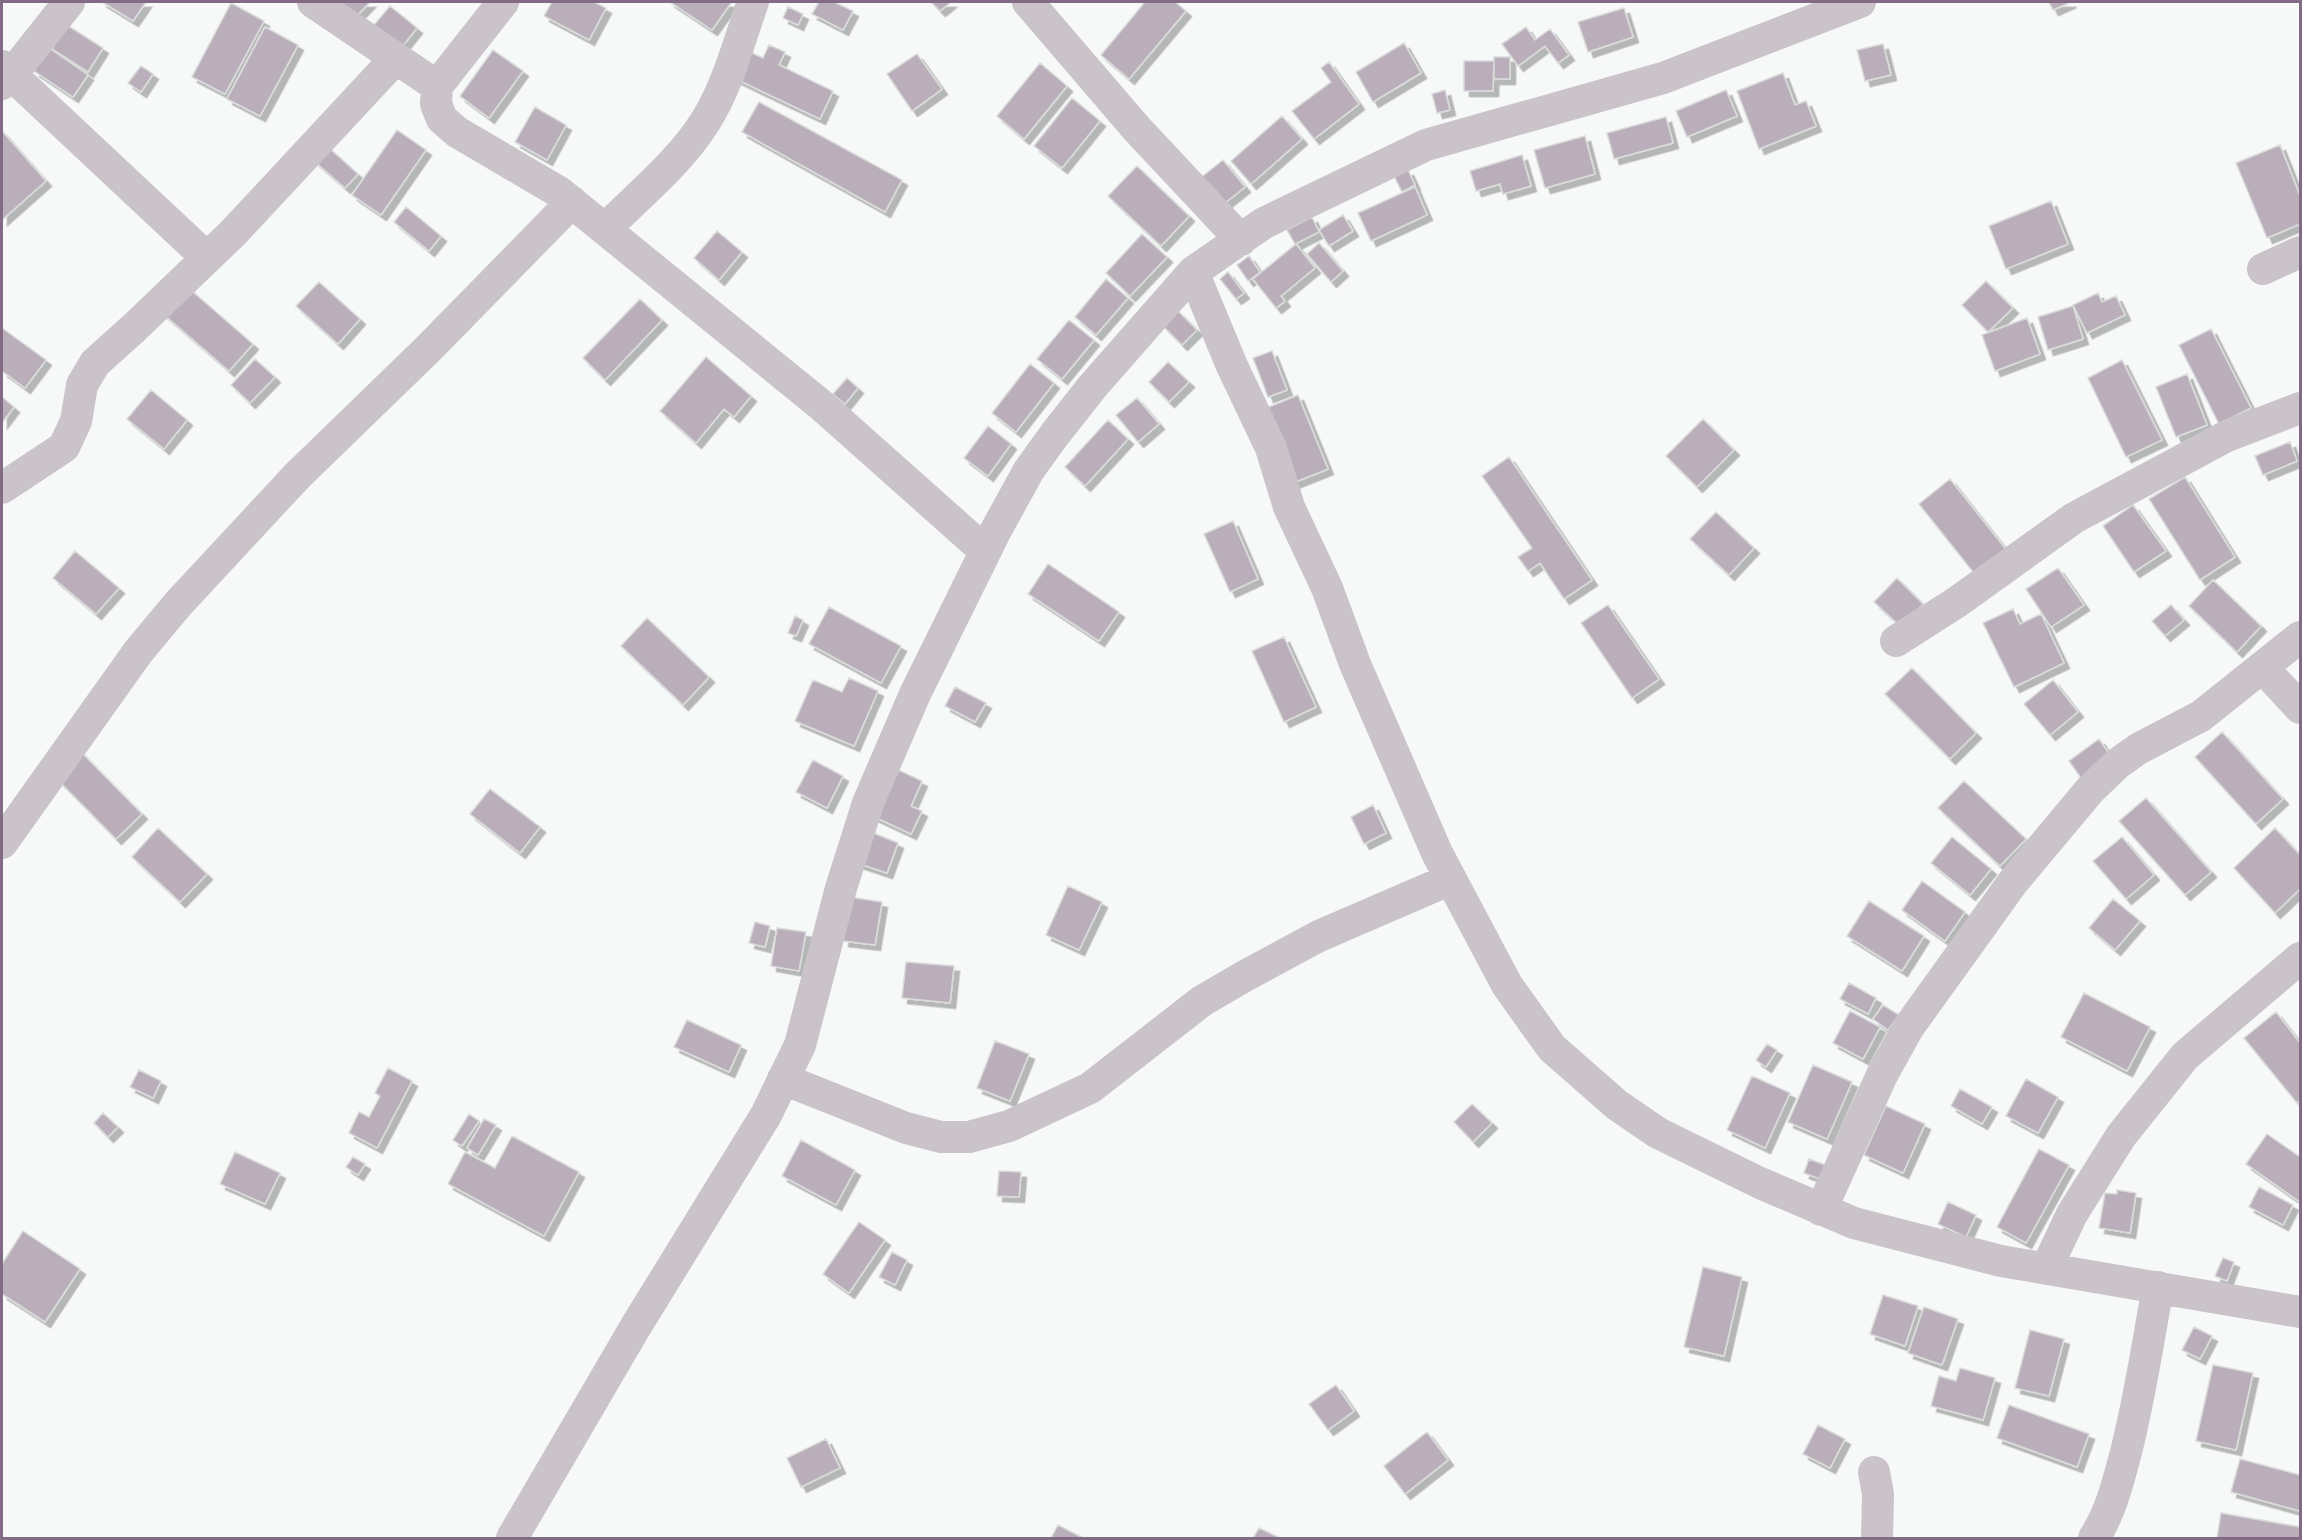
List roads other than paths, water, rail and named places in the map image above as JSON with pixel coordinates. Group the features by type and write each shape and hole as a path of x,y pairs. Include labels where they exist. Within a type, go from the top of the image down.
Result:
{"street":[{"path":"69,2 5,75 207,258"},
{"path":"313,2 437,86"},
{"path":"503,2 437,86 436,104 442,119 457,132 572,202 821,405 986,551"},
{"path":"604,229 677,159 706,121 734,58 753,2"},
{"path":"1028,2 1137,129 1241,240"},
{"path":"512,1539 636,1326 766,1115 800,1045 841,888 868,803 915,694 1029,470 1092,387 1193,272 1264,223 1426,145 1663,78 1849,3"},
{"path":"2,488 64,447 76,422 82,385 95,363 207,258 396,58"},
{"path":"2,843 138,652 178,604 297,476 428,349 572,202"},
{"path":"2263,269 2301,252"},
{"path":"1193,272 1232,366 1271,448 1289,507 1327,588 1355,664 1451,879 1507,985 1552,1048 1617,1105 1658,1133 1821,1210 1854,1223 2001,1261 2301,1312"},
{"path":"1896,640 1957,602 2074,518 2227,436 2301,408"},
{"path":"1821,1210 1882,1075 1908,1028 2013,882 2090,790 2117,764 2138,749 2201,716 2301,637"},
{"path":"2263,668 2301,708"},
{"path":"783,1079 906,1128 941,1137 969,1137 1009,1126 1090,1088 1202,1001 1243,977 1319,936 1451,879"},
{"path":"2047,1267 2072,1214 2121,1136 2185,1056 2301,958"},
{"path":"2094,1539 2103,1524 2118,1483 2137,1408 2158,1287"},
{"path":"1874,1472 1878,1494 1878,1539"}]}
